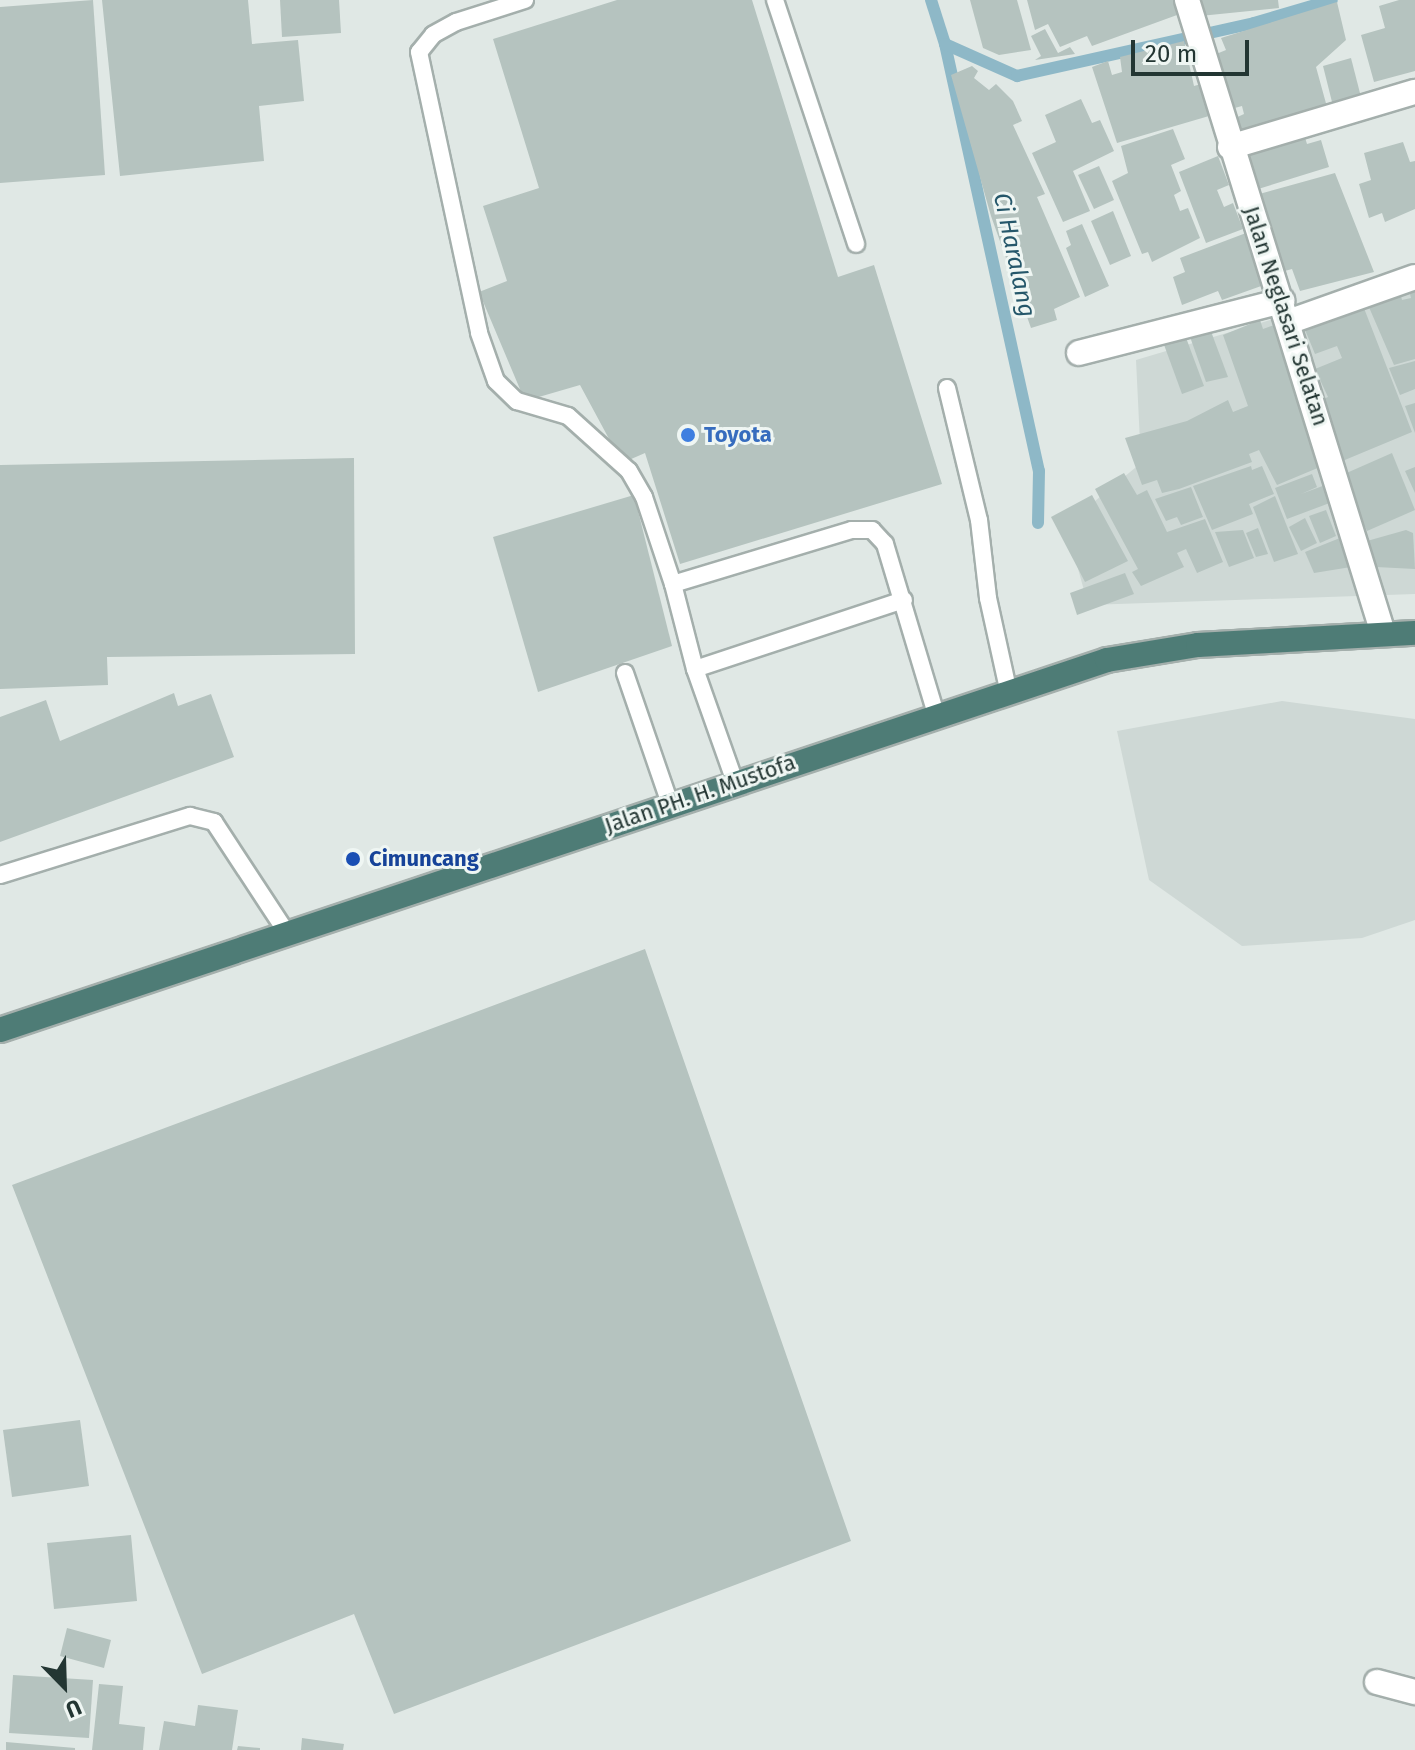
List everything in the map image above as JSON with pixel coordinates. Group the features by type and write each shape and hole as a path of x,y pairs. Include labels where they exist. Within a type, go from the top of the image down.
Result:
{"highway":[{"name":"Jalan PH. H. Mustofa","path":"0,1030 1008,689 1107,660 1198,645 1415,633"}],"street":[{"name":"Jalan Neglasari Selatan","path":"1187,0 1230,147 1285,312 1383,633"},
{"path":"1230,147 1415,92"},
{"path":"1079,353 1285,312 1415,277"},
{"path":"1377,1682 1415,1692"}],"lane":[{"path":"525,0 456,22 433,35 419,52 479,333 502,390 517,401 568,416 629,471 644,497 673,584 695,669 735,782"},
{"path":"775,0 856,244"},
{"path":"947,388 979,520 988,598 1008,689"},
{"path":"673,584 852,530 872,530 885,544 936,714"},
{"path":"695,669 904,600"},
{"path":"625,673 670,804"},
{"path":"0,875 190,816 214,822 287,933"}],"shaded area":[{"path":"1415,277 1415,594 1088,605 1066,525 1141,463 1136,360"},
{"path":"1282,701 1415,719 1415,920 1362,938 1242,946 1149,880 1117,731"}],"building":[{"path":"93,0 105,175 0,183 0,7"},
{"path":"102,0 248,0 252,44 298,40 304,101 259,106 264,161 120,176"},
{"path":"280,0 339,0 341,33 282,37"},
{"path":"617,0 752,0 838,277 874,265 942,484 680,564 645,453 622,463 580,385 525,401 479,292 507,281 483,206 539,188 493,39"},
{"path":"970,0 1017,0 1031,50 999,55 983,48"},
{"path":"1027,0 1173,0 1177,15 1092,46 1087,36 1060,47 1048,24 1035,30"},
{"path":"1200,0 1278,0 1279,8 1200,16"},
{"path":"1399,0 1415,0 1415,71 1374,82 1361,35 1385,28 1379,6"},
{"path":"1337,2 1346,40 1316,67 1327,107 1236,133 1231,120 1244,114 1242,106 1231,109 1209,57 1226,50 1221,38"},
{"path":"1045,29 1058,53 1070,47 1075,54 1035,60 1041,56 1031,36"},
{"path":"1184,41 1194,86 1201,84 1209,116 1117,143 1092,67 1108,61 1112,75 1122,72 1120,57"},
{"path":"1351,58 1361,97 1333,106 1323,66"},
{"path":"972,66 978,71 974,78 989,90 996,84 1013,101 1022,121 1013,125 1045,194 1037,197 1080,297 1054,309 1057,320 1031,328 991,216 951,75"},
{"path":"1081,99 1092,123 1100,120 1114,151 1073,171 1090,211 1063,222 1032,153 1056,142 1045,115"},
{"path":"1173,129 1185,159 1171,165 1181,191 1174,195 1180,211 1188,208 1200,238 1152,262 1148,252 1142,254 1112,181 1128,173 1121,146"},
{"path":"1303,131 1307,144 1321,140 1329,167 1255,190 1239,146"},
{"path":"1403,142 1410,162 1415,161 1415,209 1385,222 1382,213 1369,218 1359,184 1371,180 1364,153"},
{"path":"1218,156 1229,185 1217,190 1224,207 1233,203 1243,229 1206,243 1179,172"},
{"path":"1099,166 1114,200 1094,209 1078,175"},
{"path":"1335,173 1374,272 1300,291 1292,269 1281,272 1252,196"},
{"path":"1113,211 1131,256 1110,265 1091,221"},
{"path":"1082,224 1109,286 1085,297 1066,248 1071,245 1066,231"},
{"path":"1246,233 1264,285 1222,300 1218,291 1182,305 1173,277 1185,272 1180,258"},
{"path":"1415,285 1415,359 1394,365 1365,298 1399,288 1402,300 1411,298 1408,286"},
{"path":"1362,303 1412,432 1340,462 1319,401 1328,397 1315,369 1342,358 1337,346 1315,354 1303,325"},
{"path":"1260,320 1263,329 1280,323 1320,467 1277,485 1259,450 1249,454 1252,462 1179,489 1162,493 1157,480 1142,485 1125,438 1187,421 1228,400 1233,412 1248,406 1223,335"},
{"path":"1209,326 1228,377 1206,382 1189,334"},
{"path":"1185,335 1204,386 1182,394 1163,342"},
{"path":"1415,361 1415,389 1400,395 1389,368"},
{"path":"1415,403 1415,433 1405,406"},
{"path":"1392,453 1415,510 1367,531 1342,475"},
{"path":"354,458 355,654 107,657 108,685 0,689 0,465"},
{"path":"1251,466 1252,470 1262,466 1274,494 1249,504 1253,514 1212,530 1193,486"},
{"path":"1415,467 1415,493 1405,471"},
{"path":"1124,473 1137,495 1147,490 1167,532 1205,519 1223,562 1197,573 1186,549 1177,553 1184,567 1141,586 1132,572 1138,569 1095,489"},
{"path":"1312,474 1317,487 1301,494 1328,484 1335,501 1287,519 1275,488"},
{"path":"1191,487 1203,517 1181,525 1177,517 1166,521 1155,499"},
{"path":"634,495 672,646 538,692 493,537"},
{"path":"1092,495 1128,561 1085,582 1051,517"},
{"path":"1275,496 1298,554 1274,562 1253,507"},
{"path":"1326,510 1336,536 1320,543 1309,516"},
{"path":"1305,518 1317,543 1301,551 1289,527"},
{"path":"1258,528 1268,554 1256,557 1246,533"},
{"path":"1243,530 1254,558 1229,567 1215,532"},
{"path":"1406,530 1413,533 1415,569 1376,567 1367,541"},
{"path":"1345,536 1351,567 1314,573 1305,552"},
{"path":"1125,573 1134,594 1077,615 1070,593"},
{"path":"174,693 178,706 211,694 234,757 0,842 0,717 46,700 60,741"},
{"path":"645,949 851,1541 394,1714 354,1614 202,1674 12,1185"},
{"path":"80,1420 89,1486 12,1497 3,1430"},
{"path":"131,1535 137,1601 54,1609 47,1543"},
{"path":"67,1628 111,1640 104,1668 60,1656"},
{"path":"13,1675 93,1680 89,1738 9,1733"},
{"path":"99,1684 123,1686 119,1724 145,1727 143,1750 92,1750"},
{"path":"198,1705 238,1710 232,1750 159,1750 164,1721 195,1726"},
{"path":"302,1738 344,1744 343,1750 301,1750"},
{"path":"6,1742 75,1748 75,1750 6,1750"},
{"path":"238,1746 260,1748 260,1750 237,1750"}],"waterway":[{"name":"Ci Haralang","path":"931,0 945,44 1039,471 1038,523"},
{"path":"945,44 1017,76 1254,23 1332,0"}],"place":[{"name":"Toyota","path":"688,435"},
{"name":"Cimuncang","path":"353,859"}]}
